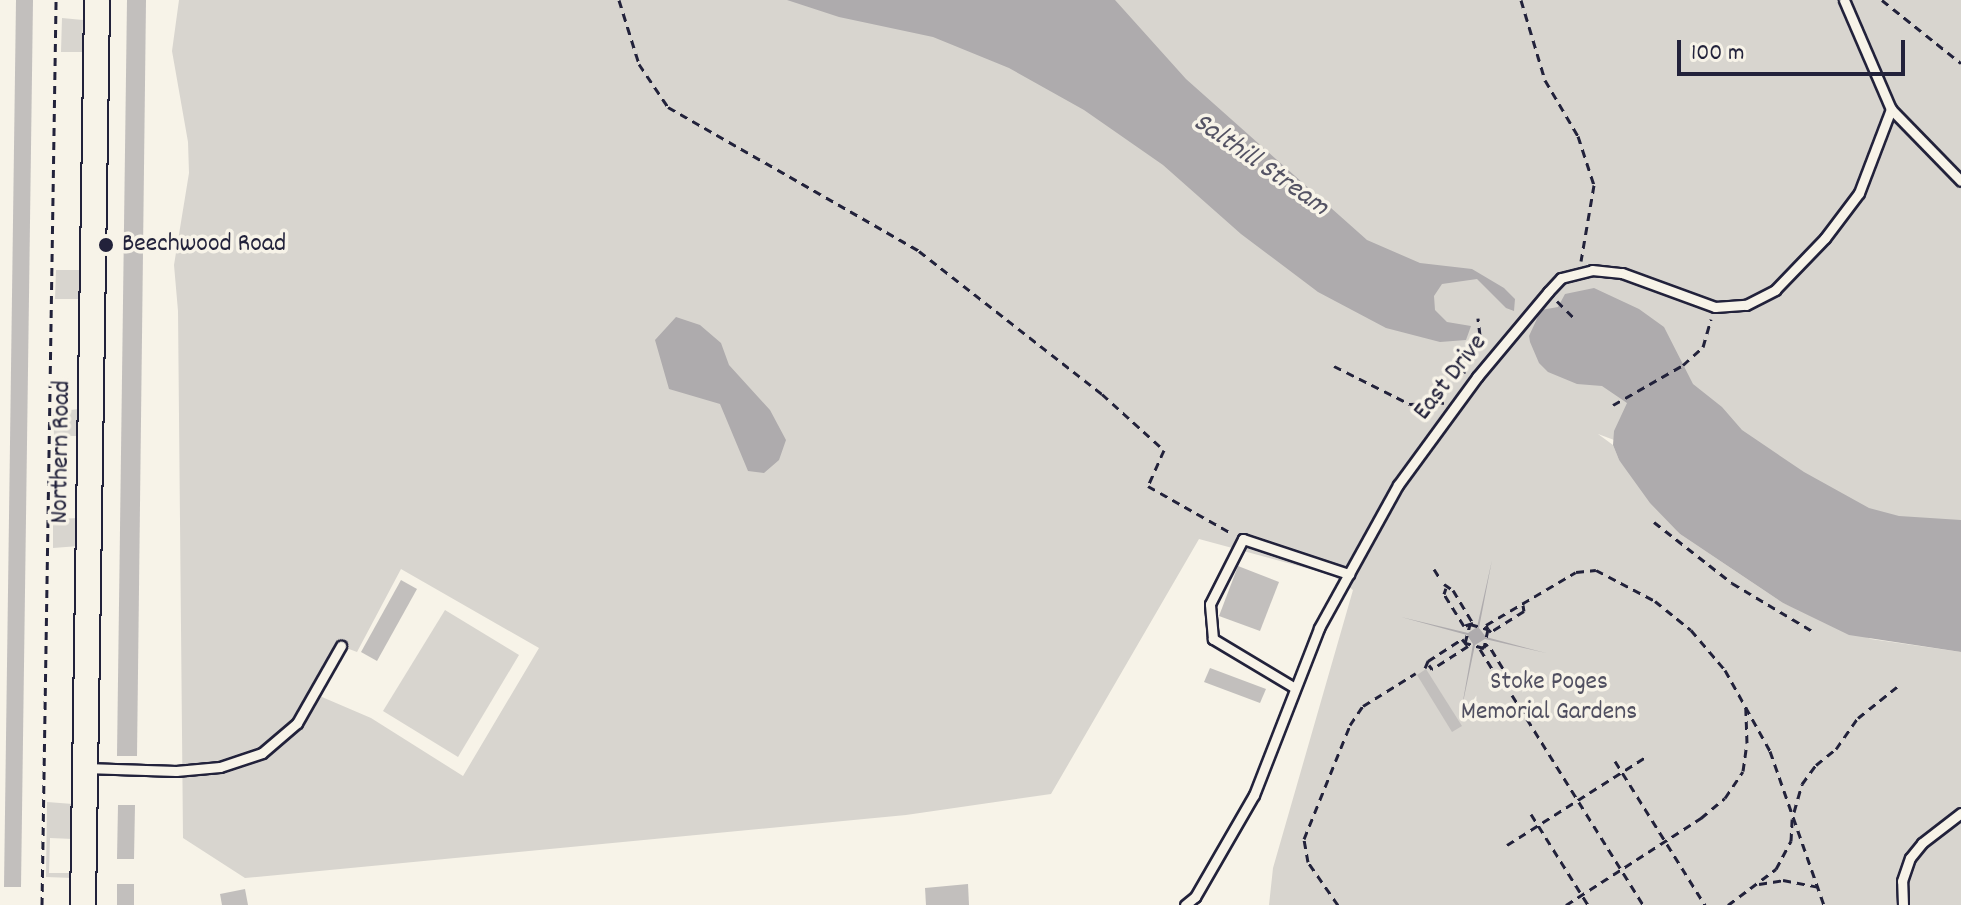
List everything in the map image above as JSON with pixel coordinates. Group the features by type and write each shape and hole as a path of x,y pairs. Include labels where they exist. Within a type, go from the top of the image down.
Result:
{"street":[{"name":"Northern Road","path":"83,905 97,0"}],"lane":[{"path":"1844,0 1891,109 1961,181"},
{"path":"1580,273 1592,270 1622,273 1715,307 1746,305 1775,290 1825,238 1859,193 1891,109"},
{"name":"East Drive","path":"1185,905 1195,897 1254,795 1319,628 1398,485 1464,395 1561,278 1580,273"},
{"path":"1295,688 1213,639 1210,604 1243,539 1349,574"},
{"path":"85,768 191,770 220,767 262,753 297,723 341,646"},
{"path":"1903,905 1902,881 1910,858 1922,843 1961,813"}],"path":[{"path":"42,905 56,0"},
{"path":"619,0 639,64 668,107 919,251 1102,394 1164,450 1148,486 1211,525 1243,539"},
{"path":"1521,0 1545,80 1578,136 1594,185 1580,273"},
{"path":"1882,0 1961,63"},
{"path":"1558,301 1574,318"},
{"path":"1613,405 1683,365 1703,347 1715,307"},
{"path":"1334,366 1410,404 1444,403 1464,395 1467,353 1480,335 1478,318"},
{"path":"1654,522 1732,583 1814,632"},
{"path":"1434,569 1439,577"},
{"path":"1484,648 1488,644 1510,680 1506,685 1502,685 1480,649 1484,648 1486,625 1576,572 1596,570 1622,581 1691,630 1746,703 1770,751 1824,905"},
{"path":"1484,648 1465,643 1462,639 1428,661 1427,666 1432,669 1468,646 1465,643 1470,624 1473,623 1453,590 1445,586 1444,594 1464,626 1470,624 1479,626 1491,632 1524,611 1523,605"},
{"path":"1338,905 1308,862 1304,839 1350,725 1363,706 1416,673"},
{"path":"1728,905 1776,869 1791,841 1793,815 1802,784 1816,765 1836,749 1858,718 1898,686"},
{"path":"1512,695 1643,905"},
{"path":"1566,905 1665,842 1725,798 1743,771 1747,743 1746,703"},
{"path":"1507,845 1647,756"},
{"path":"1615,761 1705,905"},
{"path":"1531,814 1588,905"},
{"path":"1755,885 1783,880 1818,887"}],"green space":[{"name":"Stoke Poges Memorial Gardens","path":"179,0 1961,0 1961,559 1883,540 1598,434 1613,445 1619,460 1680,534 1783,603 1871,639 1961,652 1961,905 1269,905 1273,868 1353,590 1332,575 1199,539 1051,794 906,815 245,878 183,838 178,311 174,265 189,173 188,142 172,51","holes":["401,569 539,648 463,776 371,718 315,694 341,646 357,652"]},
{"path":"62,18 83,20 82,52 61,52"},
{"path":"56,270 80,270 84,299 55,299"},
{"path":"79,409 82,436 54,436 53,412"},
{"path":"80,518 79,546 53,548 53,519"},
{"path":"445,610 519,655 458,757 383,711"},
{"path":"47,802 73,804 73,839 50,838 49,873 72,873 73,878 46,877"}],"water":[{"name":"Salthill Stream","path":"787,0 1115,0 1186,79 1367,240 1420,263 1472,269 1504,288 1515,299 1514,311 1506,308 1477,279 1442,284 1434,296 1435,310 1447,322 1471,326 1466,340 1440,342 1386,328 1318,292 1241,234 1163,165 1084,110 1009,68 933,37 839,17"},
{"path":"1594,288 1639,309 1664,327 1693,384 1722,407 1742,430 1804,472 1869,508 1899,516 1961,520 1961,652 1849,635 1783,603 1680,534 1650,503 1619,460 1613,445 1614,431 1627,403 1602,386 1577,384 1548,372 1539,363 1530,342 1529,336 1541,310 1558,307 1565,294"},
{"path":"676,317 700,325 721,343 729,365 770,410 786,440 779,460 764,473 748,471 720,404 669,389 655,340"},
{"path":"1492,560 1479,628 1486,637 1546,653 1485,639 1475,645 1461,712 1473,644 1467,635 1401,617 1468,633 1477,627"}],"building":[{"path":"16,0 33,0 21,887 4,887"},
{"path":"127,0 146,0 137,756 117,756"},
{"path":"1238,566 1279,582 1260,631 1219,616"},
{"path":"401,580 417,589 377,661 361,652"},
{"path":"1210,668 1266,689 1260,703 1204,682"},
{"path":"1426,669 1462,726 1452,732 1417,675"},
{"path":"118,805 135,805 134,859 117,859"},
{"path":"117,884 134,884 134,905 117,905"},
{"path":"968,884 969,905 926,905 925,888"},
{"path":"245,889 248,905 222,905 220,894"}],"place":[{"name":"Beechwood Road","path":"106,245"}]}
